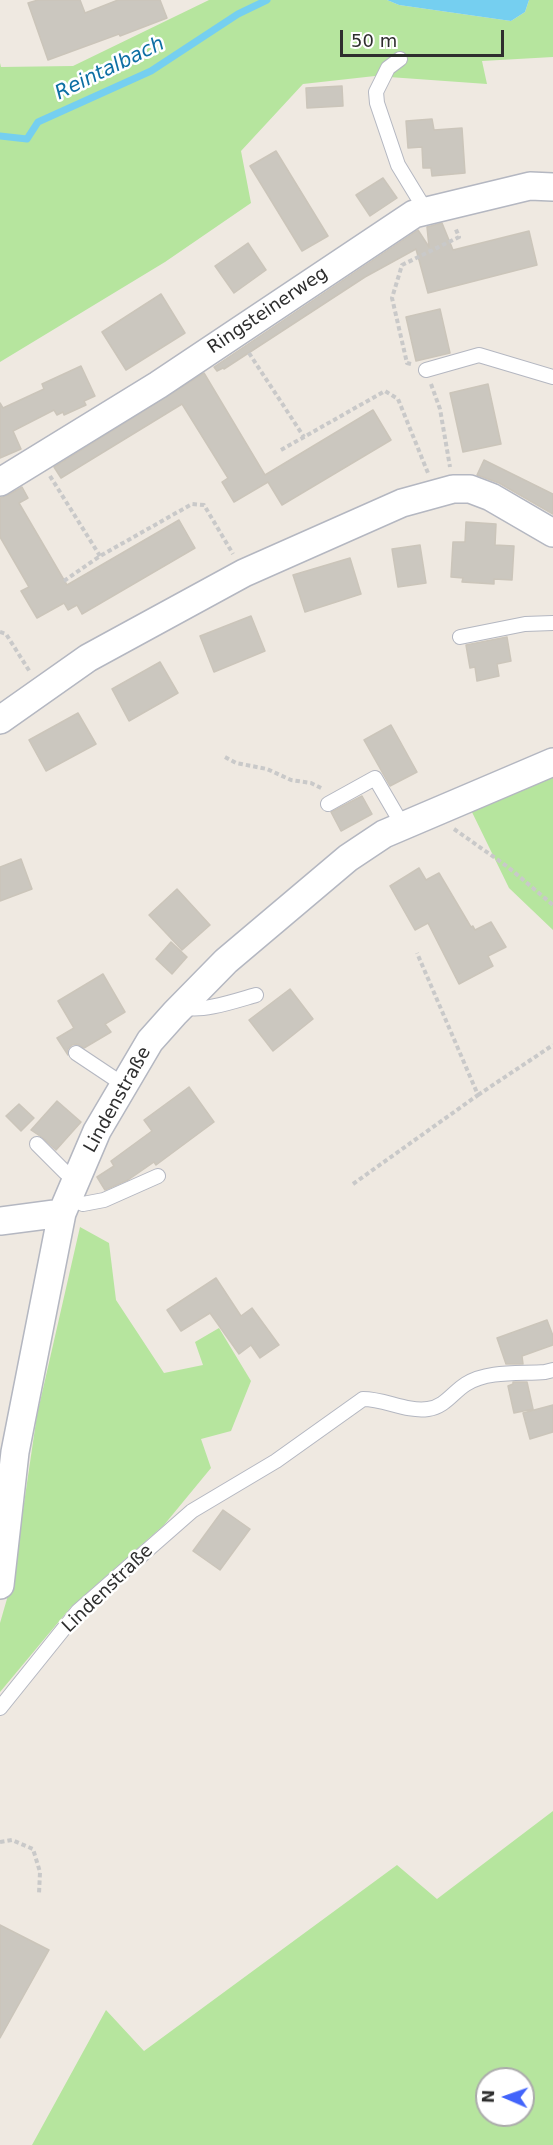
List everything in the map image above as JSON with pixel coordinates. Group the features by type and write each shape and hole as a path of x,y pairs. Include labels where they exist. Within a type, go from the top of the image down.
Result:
{"street":[{"name":"Ringsteinerweg","path":"0,482 158,385 414,214 530,186 553,187"},
{"path":"0,720 88,658 244,573 402,503 445,491 470,489 492,497 553,532"},
{"name":"Lindenstraße","path":"0,1585 8,1450 69,1197 97,1131 150,1041 226,961 348,858 384,834 553,762"},
{"path":"0,1221 69,1197"}],"lane":[{"path":"400,59 388,68 376,92 377,103 398,165 437,208"},
{"path":"426,370 479,355 553,377"},
{"path":"460,637 525,624 553,623"},
{"path":"330,802 375,778 403,826"},
{"path":"182,1006 188,1008 213,1006 256,995"},
{"path":"76,1053 124,1085"},
{"path":"37,1144 65,1172 69,1197 83,1203 104,1200 159,1176"},
{"name":"Lindenstraße","path":"0,1708 78,1611 192,1511 276,1461 363,1399 377,1399 417,1410 431,1409 449,1400 466,1384 485,1376 553,1370"}],"path":[{"path":"437,208 459,237 402,265 392,298 407,363 426,370 440,409 445,491"},
{"path":"236,333 304,437"},
{"path":"281,450 385,391 398,399 445,491"},
{"path":"39,458 100,556"},
{"path":"64,581 100,556 192,504 204,505 244,573"},
{"path":"0,632 6,634 42,691"},
{"path":"225,757 267,769 291,780 321,787 329,794 330,802"},
{"path":"431,813 508,867 553,905"},
{"path":"417,953 478,1095 475,1097"},
{"path":"353,1184 475,1097 553,1045"},
{"path":"0,1842 12,1840 33,1849 40,1872 39,1894"}],"green space":[{"path":"209,0 387,0 399,5 511,21 525,12 529,0 553,0 553,57 482,61 487,84 375,76 303,84 241,151 251,203 165,262 0,362 0,63 1,67 73,66"},
{"path":"553,775 553,930 509,888 469,806"},
{"path":"80,1227 109,1243 116,1300 164,1373 203,1365 195,1342 219,1328 251,1381 231,1431 201,1439 211,1468 164,1525 71,1607 0,1692 0,1623 13,1578 37,1415"},
{"path":"553,1811 553,2145 32,2145 106,2010 144,2051 397,1865 437,1899"}],"water":[{"path":"387,0 529,0 525,12 511,21 399,5"}],"building":[{"path":"38,0 80,0 85,13 118,0 160,0 167,18 48,60 28,3"},
{"path":"342,86 343,106 307,108 306,88"},
{"path":"432,119 434,130 462,128 465,173 432,176 431,168 423,168 422,147 408,148 406,121"},
{"path":"276,151 328,236 302,251 250,166"},
{"path":"383,178 397,198 370,216 356,195"},
{"path":"442,223 453,250 529,231 537,265 428,293 416,249 365,277 224,369 217,371 214,367 418,230 429,247 427,227"},
{"path":"248,243 266,270 234,293 215,266"},
{"path":"161,294 185,333 126,370 102,332"},
{"path":"440,309 450,353 416,361 406,317"},
{"path":"81,366 95,396 84,401 86,405 64,415 63,412 57,415 54,410 13,431 21,449 0,458 0,403 3,408 44,389 42,384"},
{"path":"204,373 265,475 373,410 391,440 282,505 268,482 234,502 222,482 228,478 182,404 61,478 54,467"},
{"path":"488,384 501,444 463,452 450,393"},
{"path":"484,460 553,494 553,514 499,483 477,475"},
{"path":"22,487 28,498 19,503 67,585 179,520 195,548 82,614 77,605 68,610 64,603 37,618 21,591 29,587 0,537 0,498"},
{"path":"466,522 496,524 495,545 514,546 512,580 494,579 494,584 462,582 463,578 451,577 453,542 465,542"},
{"path":"420,545 426,583 398,587 392,549"},
{"path":"350,558 361,594 305,612 293,575"},
{"path":"251,616 265,651 214,672 200,636"},
{"path":"507,637 511,661 497,664 499,676 477,681 475,667 470,668 466,645"},
{"path":"160,662 178,693 129,721 112,689"},
{"path":"78,713 96,744 46,771 29,740"},
{"path":"391,725 417,772 390,786 364,740"},
{"path":"362,796 372,814 341,831 331,812"},
{"path":"21,859 32,889 0,901 0,867"},
{"path":"419,868 426,880 439,873 475,930 491,922 506,947 488,956 493,966 459,984 428,923 415,930 390,886"},
{"path":"177,889 210,925 182,950 149,915"},
{"path":"171,942 187,957 172,974 156,959"},
{"path":"103,974 125,1012 105,1024 111,1032 84,1048 77,1044 72,1045 68,1049 68,1055 57,1038 74,1028 58,1001"},
{"path":"290,989 313,1019 273,1051 249,1020"},
{"path":"189,1087 214,1122 156,1165 154,1162 128,1180 105,1190 97,1177 114,1166 111,1161 152,1131 144,1120"},
{"path":"57,1101 81,1122 56,1150 31,1130"},
{"path":"19,1104 34,1118 21,1131 6,1116"},
{"path":"216,1278 241,1316 252,1308 279,1345 260,1358 251,1345 239,1354 210,1313 181,1331 167,1310"},
{"path":"547,1320 553,1336 553,1345 522,1356 523,1364 506,1364 497,1338"},
{"path":"513,1382 527,1382 533,1409 514,1413 508,1386"},
{"path":"553,1405 553,1432 530,1439 523,1413"},
{"path":"223,1510 250,1529 220,1570 193,1551"},
{"path":"0,1925 49,1950 0,2038"}],"waterway":[{"name":"Reintalbach","path":"0,136 27,139 38,122 151,71 238,14 267,0"}]}
